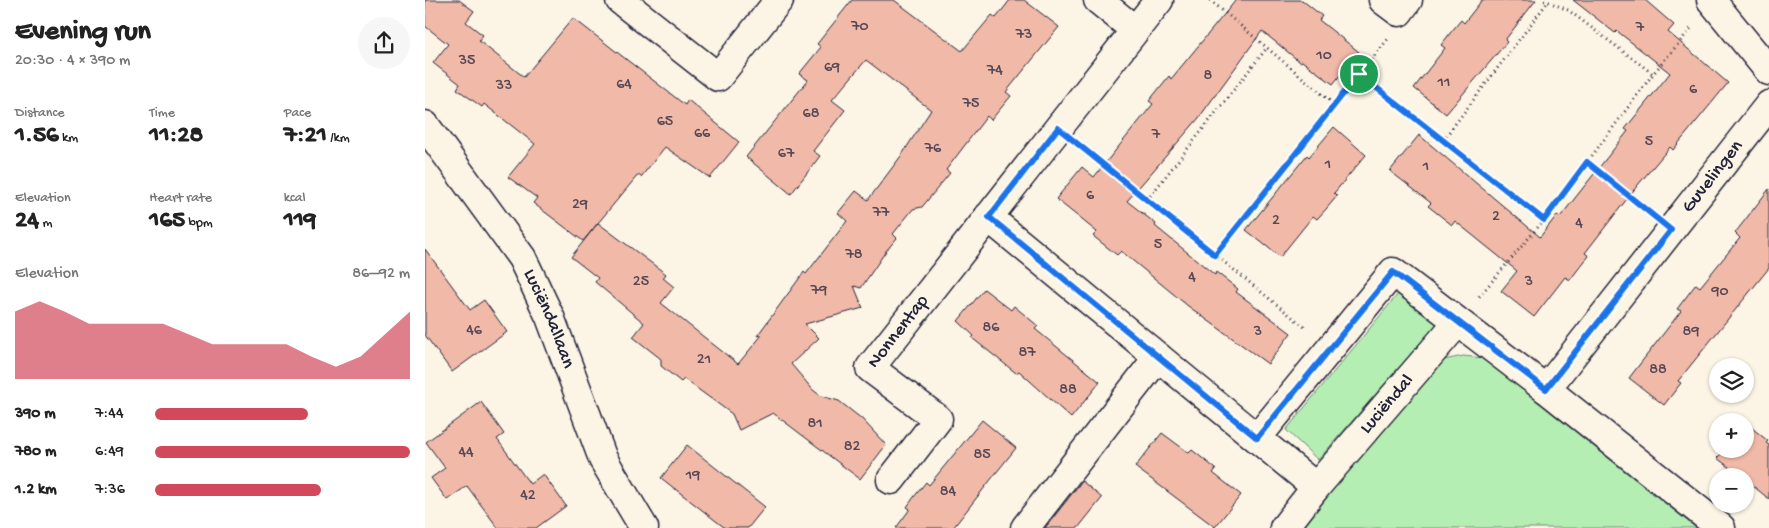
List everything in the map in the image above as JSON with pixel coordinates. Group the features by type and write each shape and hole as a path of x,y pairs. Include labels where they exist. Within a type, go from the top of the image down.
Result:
{"street":[{"path":"621,0 718,77 779,0"},
{"path":"1098,0 1135,30"},
{"name":"Nonnentap","path":"891,480 939,419 870,368 1159,0"},
{"path":"1712,1 1769,71"},
{"name":"Guvelingen","path":"1546,389 1769,105"},
{"name":"Luciëndallaan","path":"425,125 522,258 550,317 603,460 644,528"},
{"path":"989,217 1316,487"},
{"path":"1257,438 1393,272 1457,323 1546,389 1721,528"},
{"name":"Luciëndal","path":"1284,528 1316,487 1457,323"},
{"path":"1025,528 1158,357"}],"path":[{"path":"1209,0 1266,49 1335,104"},
{"path":"1443,140 1546,1 1568,10 1653,74"},
{"path":"1457,323 1544,220 1653,74 1712,1"},
{"path":"1215,255 1396,28 1396,4"},
{"path":"1147,200 1266,49"},
{"path":"1359,74 1544,220"},
{"path":"1058,128 1331,348"},
{"path":"1587,162 1671,230"}],"green space":[{"path":"1398,294 1437,324 1318,460 1286,430"},
{"path":"1463,356 1483,358 1696,528 1303,528 1425,369 1444,360"}],"building":[{"path":"425,0 459,0 474,11 466,22 483,35 479,41 524,77 573,18 685,105 688,100 739,142 710,178 665,147 641,177 638,175 583,241 533,203 537,198 508,177 535,144 484,104 482,107 457,89 460,84 433,63 448,44 425,26"},
{"path":"852,0 894,0 962,51 992,15 996,18 1010,0 1024,0 1059,27 1006,92 1011,96 991,120 987,116 946,170 950,173 922,207 913,209 893,234 897,238 861,288 854,286 863,308 805,324 819,338 791,364 813,390 821,396 839,401 862,419 886,445 860,479 773,413 739,430 732,414 684,379 681,382 661,366 661,359 633,337 644,323 595,282 598,278 571,257 598,223 666,274 663,278 674,287 661,303 738,364 762,335 757,336 804,272 806,274 847,221 838,213 856,191 868,200 901,156 931,110 866,60 832,100 845,110 813,151 820,156 791,194 746,157 808,80 799,74 821,47 817,44"},
{"path":"1236,0 1302,0 1322,16 1319,20 1359,52 1333,84 1302,61 1300,62 1262,31 1198,119 1127,201 1215,275 1216,272 1238,289 1236,292 1291,333 1268,364 1188,306 1121,251 1117,255 1093,236 1097,232 1056,199 1082,167 1094,177 1153,104 1149,101 1169,76 1171,79"},
{"path":"1482,0 1536,0 1505,40 1507,42 1446,114 1414,88 1445,48 1441,45 1451,32 1461,20 1464,23"},
{"path":"1573,0 1645,0 1674,25 1668,32 1728,83 1673,150 1670,147 1637,186 1585,253 1589,256 1570,280 1565,277 1534,317 1501,291 1517,271 1455,221 1452,225 1428,206 1431,203 1390,171 1419,135 1540,237 1557,215 1560,217 1628,131 1625,129 1670,73 1617,31 1615,33"},
{"path":"1334,127 1366,155 1334,193 1337,196 1327,208 1317,219 1313,216 1280,257 1246,230 1307,155 1309,157"},
{"path":"1769,189 1769,268 1678,381 1681,383 1664,405 1629,378 1681,311 1677,309 1696,284 1700,287 1740,238 1735,233"},
{"path":"425,249 470,310 484,300 507,332 452,372 425,335"},
{"path":"984,289 1011,310 1014,306 1038,326 1035,329 1100,382 1071,418 1019,371 1016,373 972,338 974,336 958,321"},
{"path":"481,402 504,434 497,439 530,484 543,474 566,506 536,528 498,528 467,486 447,500 431,478 445,468 426,442"},
{"path":"982,420 1016,448 953,528 896,528 910,509 907,507 914,497 926,482 929,485"},
{"path":"1754,430 1768,441 1766,443 1769,445 1769,499 1754,487 1754,468 1729,467 1717,458 1754,458"},
{"path":"1162,433 1189,453 1192,450 1216,469 1213,473 1241,495 1215,527 1135,467"},
{"path":"687,445 765,507 748,528 725,528 661,478"},
{"path":"1082,481 1102,498 1078,528 1045,528"}],"route":[{"path":"1359,74 1544,220 1587,162 1671,230 1546,389 1457,323 1393,272 1257,438 989,217 1058,128 1215,255 1359,74"}]}
